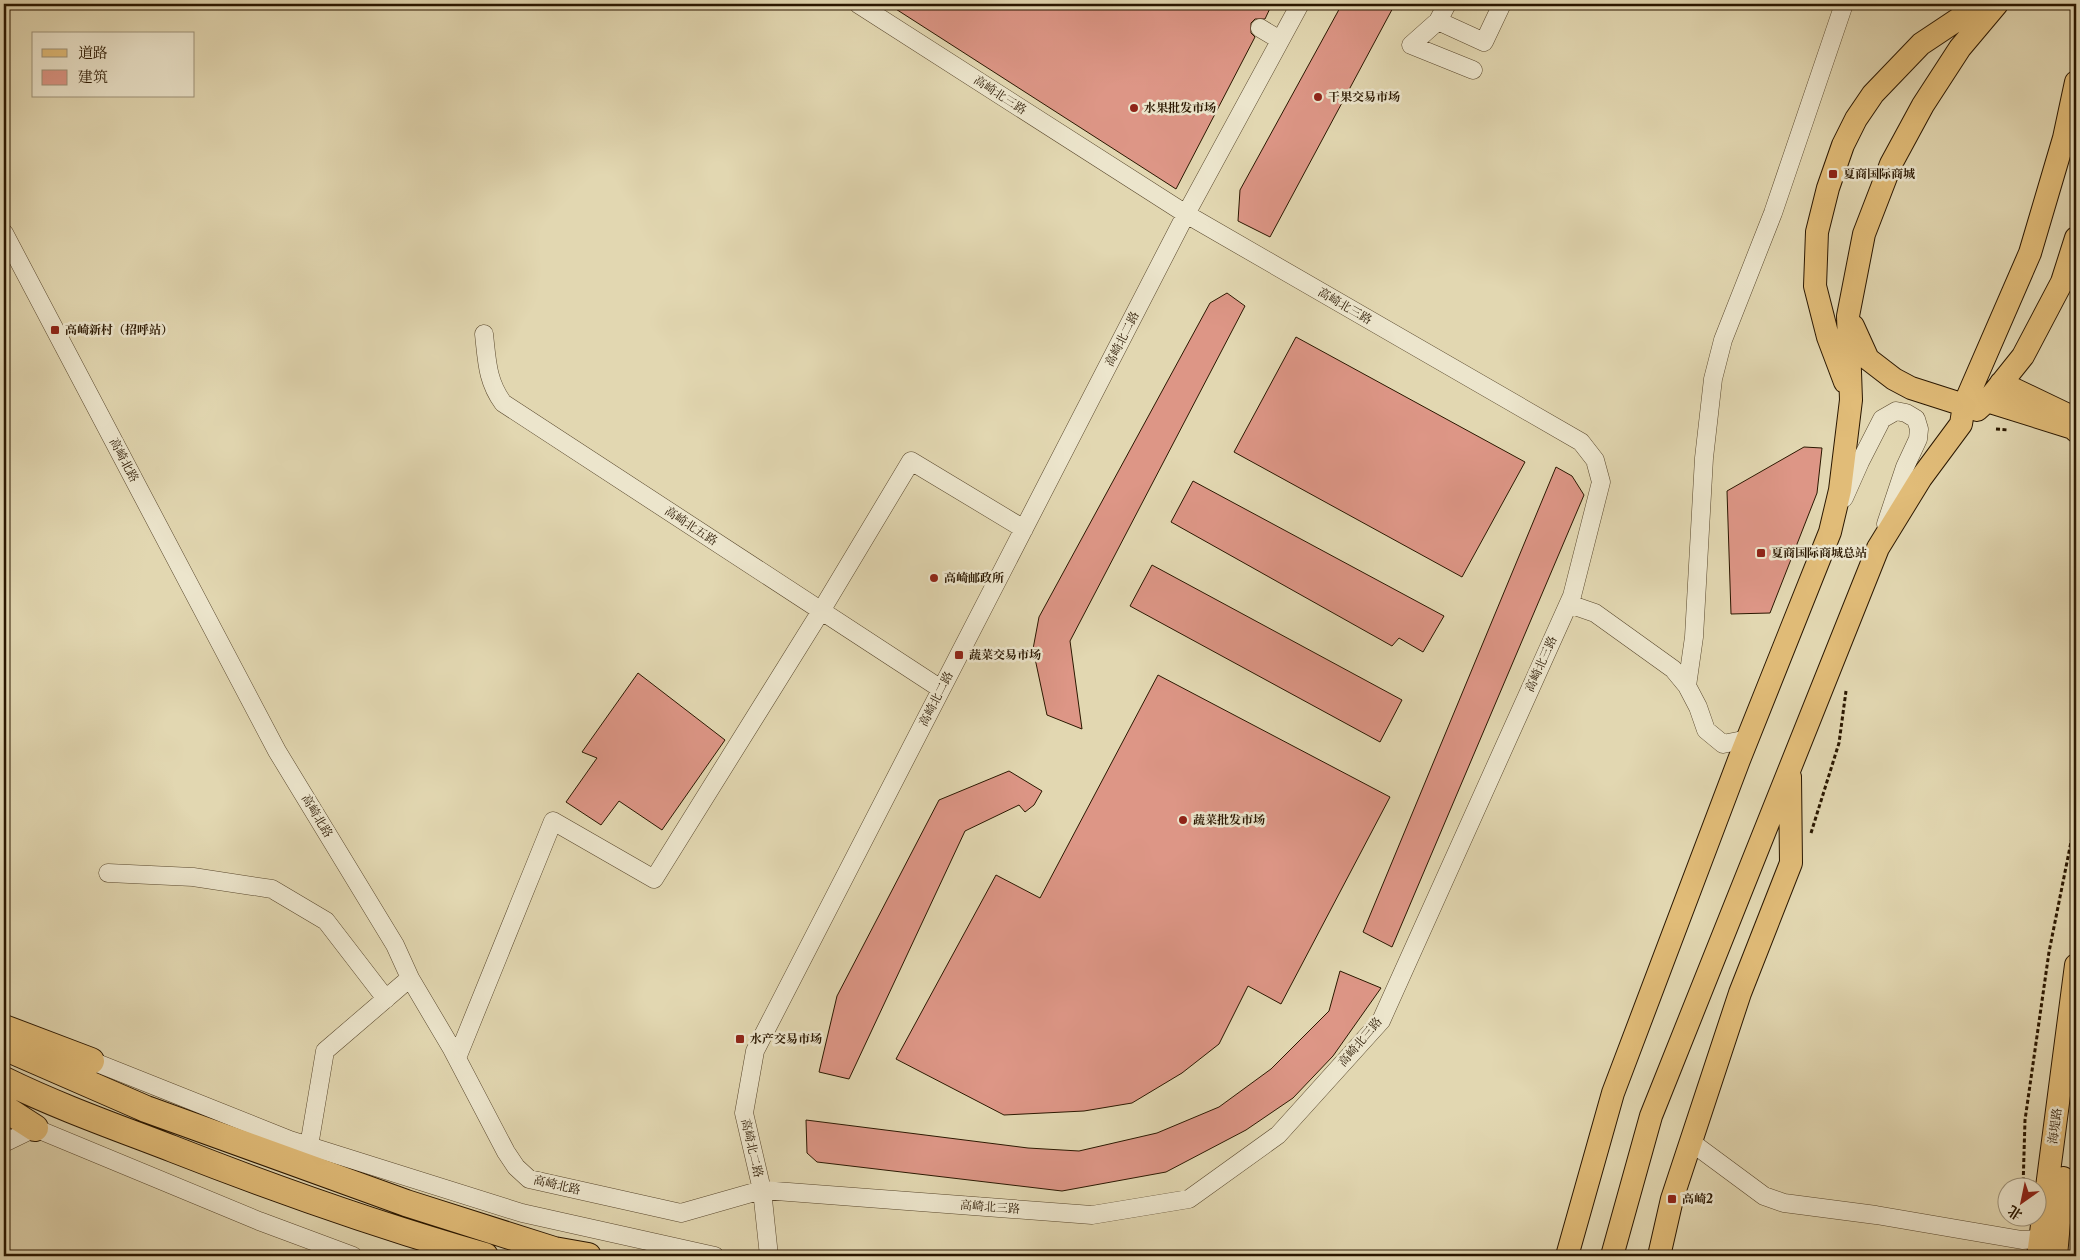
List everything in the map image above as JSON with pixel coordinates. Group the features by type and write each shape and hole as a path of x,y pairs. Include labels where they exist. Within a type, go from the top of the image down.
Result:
{"highway":[{"path":"4,1028 91,1061"},
{"path":"4,1047 146,1109 406,1203 554,1250 588,1256"},
{"path":"4,1080 45,1100 229,1171 421,1238 486,1256"},
{"path":"4,1108 35,1128"}],"main road":[{"path":"1851,400 1828,337 1815,286 1817,232 1828,188 1843,145 1856,119 1873,94 1921,44 1981,4"},
{"path":"1567,1256 1613,1093 1748,739 1830,532 1840,490 1851,400 1848,316 1864,234 1891,164 1922,104 1960,48 1997,4"},
{"path":"1612,1256 1651,1116 1878,548 1963,414 2030,253 2064,138 2076,82"},
{"path":"1963,414 1987,400 2023,356 2062,282 2076,238"},
{"path":"1848,316 1868,359 1894,379 1963,414"},
{"path":"2001,383 2076,418"},
{"path":"1987,400 2073,428 2076,431"},
{"path":"1659,1256 1672,1199 1740,993 1791,863 1790,766"},
{"name":"海堤路","path":"2048,1247 2076,966"},
{"name":"海堤路","path":"2048,1247 2076,1039"}],"street":[{"name":"高崎北三路","path":"762,1190 1092,1214 1189,1199 1278,1135 1380,1021 1568,604 1601,482 1595,460 1581,442 1186,214 858,4"},
{"name":"高崎北二路","path":"769,1256 762,1190 744,1113 755,1051 1186,214 1300,4"},
{"path":"1447,4 1438,21 1411,45 1473,70"},
{"path":"1438,21 1484,42 1502,4"},
{"path":"1687,686 1694,637 1704,458 1713,379 1723,340 1773,213 1844,4"},
{"path":"1260,28 1280,40"},
{"name":"高崎北路","path":"4,233 277,751 395,945 410,978 457,1058 516,1168 529,1179 681,1213 762,1190"},
{"name":"高崎北五路","path":"484,334 488,370 493,389 503,403 941,689"},
{"path":"1830,532 1860,462 1882,419 1896,411 1906,413 1916,418 1919,429 1918,439 1905,467 1878,548"},
{"path":"457,1058 553,821 654,879 820,611 910,461 1024,529"},
{"path":"1568,604 1595,613 1673,669 1687,686 1698,707 1706,730 1723,744 1748,739"},
{"path":"108,873 193,877 272,889 326,921 386,999"},
{"path":"309,1146 325,1051 410,978"},
{"path":"4,1014 91,1061 309,1146 522,1213 715,1256"},
{"path":"4,1115 259,1221 353,1256"},
{"path":"4,1143 35,1128"},
{"path":"1691,1142 1764,1196 1784,1203 1876,1215 2022,1240 2048,1247"}],"path":[{"path":"2023,1178 2026,1120 2049,952 2076,818"}],"building":[{"name":"水果批发市场","path":"888,4 1272,4 1265,19 1255,19 1251,23 1251,33 1255,37 1176,189"},
{"name":"干果交易市场","path":"1342,4 1395,4 1270,237 1238,221 1240,190"},
{"path":"1227,293 1245,306 1070,641 1082,729 1047,715 1033,649 1039,617 1210,303"},
{"path":"1296,337 1525,462 1462,577 1234,452"},
{"name":"夏商国际商城总站","path":"1804,447 1822,448 1817,493 1770,613 1731,614 1727,491"},
{"path":"1556,467 1572,476 1584,495 1392,947 1363,932"},
{"path":"1193,481 1444,616 1423,652 1399,638 1392,646 1171,522"},
{"path":"1152,565 1402,700 1380,742 1130,606"},
{"path":"638,673 725,740 662,830 619,801 601,825 566,802 597,758 582,752"},
{"path":"1158,675 1390,797 1281,1004 1248,986 1219,1044 1182,1073 1132,1103 1084,1111 1004,1115 896,1059 996,875 1040,898"},
{"path":"1009,771 1042,791 1034,805 1025,812 1019,805 965,831 849,1079 819,1072 837,996 939,800"},
{"path":"1340,971 1381,988 1333,1056 1293,1098 1246,1130 1166,1172 1062,1191 817,1162 807,1153 806,1120 1028,1148 1079,1151 1157,1133 1219,1107 1271,1069 1329,1011"}],"place":[{"name":"干果交易市场","path":"1318,97"},
{"name":"水果批发市场","path":"1134,108"},
{"name":"夏商国际商城","path":"1833,174"},
{"name":"高崎新村（招呼站）","path":"55,330"},
{"name":"夏商国际商城总站","path":"1761,553"},
{"name":"高崎邮政所","path":"934,578"},
{"name":"蔬菜交易市场","path":"959,655"},
{"name":"蔬菜批发市场","path":"1183,820"},
{"name":"水产交易市场","path":"740,1039"},
{"name":"高崎2","path":"1672,1199"}]}
